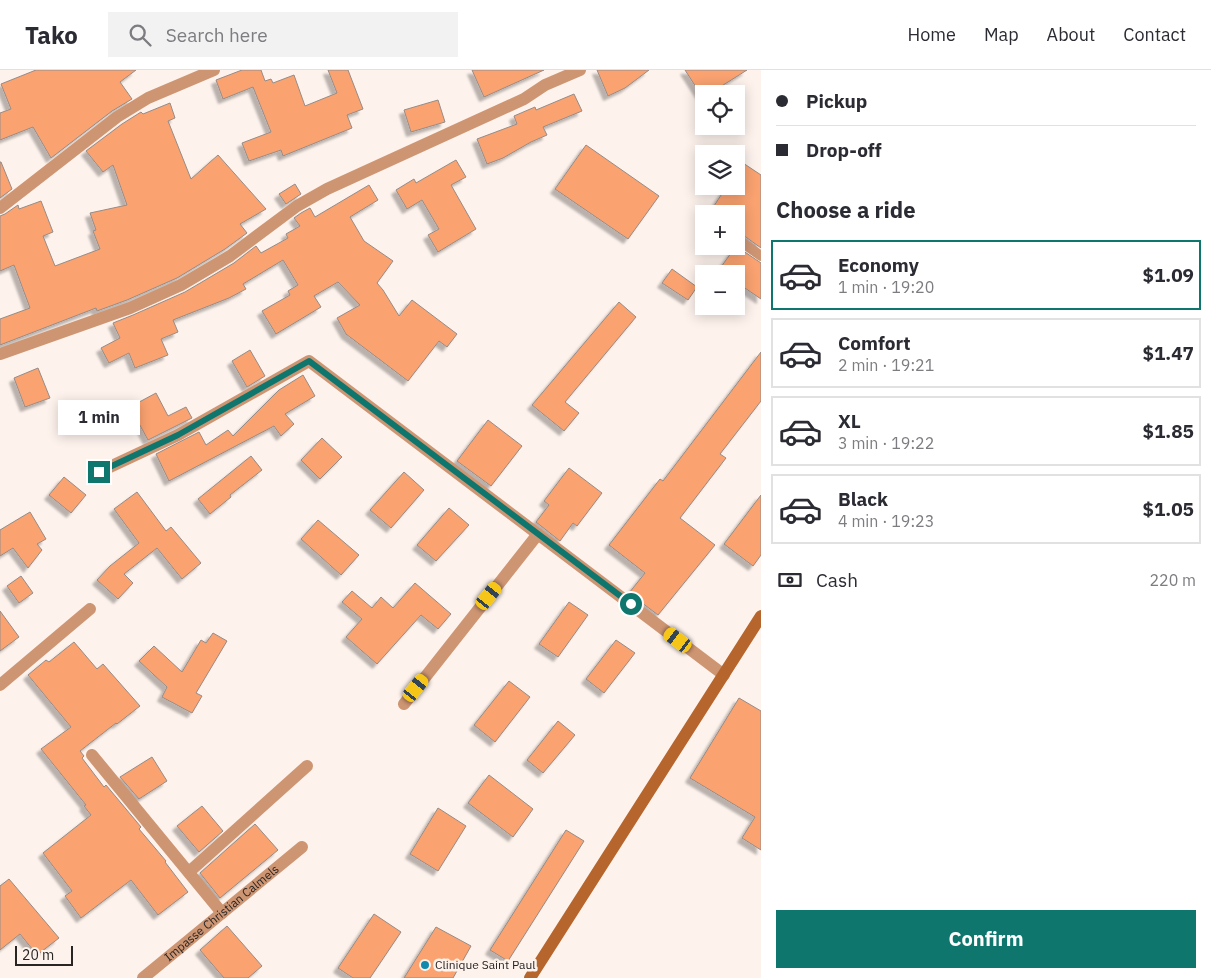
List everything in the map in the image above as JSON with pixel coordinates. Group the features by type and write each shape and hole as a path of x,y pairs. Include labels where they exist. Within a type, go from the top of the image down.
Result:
{"street":[{"path":"0,208 117,117 148,98 214,70"},
{"path":"0,354 130,308 181,285 230,256 297,206 327,189 524,99 545,85 580,70"},
{"path":"99,472 178,435 309,361 724,674"},
{"path":"404,704 538,534"},
{"path":"0,685 90,610"},
{"path":"530,978 761,616"},
{"path":"92,755 222,913"},
{"path":"189,872 307,766"},
{"name":"Impasse Christian Calmels","path":"143,978 302,847"}],"lane":[{"path":"745,244 761,256"}],"building":[{"path":"36,70 136,70 120,82 132,99 112,111 51,158 33,127 0,140 0,113 11,109 1,84"},
{"path":"242,70 261,70 265,81 271,79 273,83 294,75 305,106 337,93 328,70 348,70 363,109 347,115 352,128 283,156 281,150 249,161 242,143 271,132 253,87 223,99 216,80"},
{"path":"472,70 544,70 484,97"},
{"path":"597,70 649,70 625,88 608,96"},
{"path":"685,70 747,70 723,85 695,86"},
{"path":"574,94 582,111 543,127 547,135 503,158 487,164 477,139 517,124 514,116 535,107 536,110"},
{"path":"438,100 445,122 411,132 404,110"},
{"path":"170,103 175,118 168,121 191,179 218,155 266,209 240,224 247,233 225,249 177,278 127,300 97,311 96,308 0,345 0,319 30,308 14,265 0,271 0,216 18,205 19,209 41,201 53,232 43,236 55,266 100,249 93,231 96,230 90,213 127,205 113,165 103,172 86,151 141,112 143,114"},
{"path":"586,145 659,196 628,239 555,189"},
{"path":"456,160 466,177 451,185 476,229 438,252 428,235 439,229 422,200 407,209 396,190 414,179 416,183"},
{"path":"0,162 12,189 0,198"},
{"path":"745,164 761,175 761,248 745,236 745,205 715,205 721,195 745,195"},
{"path":"295,184 301,194 286,204 279,194"},
{"path":"369,185 378,200 350,217 364,241 393,261 377,283 399,316 412,300 457,334 447,347 439,341 408,381 346,334 337,318 360,305 338,282 314,296 321,307 276,334 262,311 290,295 288,291 298,285 283,260 243,284 246,289 229,298 173,320 178,332 161,339 168,355 135,368 129,353 109,363 101,348 120,338 113,323 185,292 234,263 256,246 261,253 288,238 286,234 300,226 294,218 301,213 310,208 315,217"},
{"path":"745,252 761,263 761,299 745,288 745,265 722,265 730,255 745,255"},
{"path":"672,269 695,286 695,290 688,300 662,283"},
{"path":"619,302 636,317 565,402 579,413 564,431 532,405"},
{"path":"250,350 265,376 247,387 232,361"},
{"path":"761,352 761,401 720,454 726,458 680,518 715,545 658,615 629,593 645,573 609,545 660,479 663,481"},
{"path":"38,368 50,398 25,407 14,378"},
{"path":"303,375 315,396 285,414 294,424 281,436 274,426 169,481 156,454 199,432 206,445 228,430 233,436 279,390"},
{"path":"156,393 168,416 186,407 192,418 148,440 130,407"},
{"path":"488,420 522,446 491,486 457,461"},
{"path":"322,438 342,457 320,479 301,460"},
{"path":"251,456 262,470 230,495 231,497 210,514 198,499"},
{"path":"569,468 602,493 577,526 573,523 560,541 536,522 549,505 544,501"},
{"path":"404,472 424,490 391,528 370,510"},
{"path":"64,477 86,495 71,513 49,495"},
{"path":"137,492 166,531 171,527 201,563 182,579 157,548 124,574 133,583 118,599 97,580 110,566 139,543 114,509"},
{"path":"761,495 761,555 753,566 724,544"},
{"path":"449,508 469,525 436,561 417,545"},
{"path":"30,512 46,539 37,544 42,550 28,568 13,548 0,556 0,530"},
{"path":"318,520 359,555 341,575 301,539"},
{"path":"21,576 33,593 19,603 7,586"},
{"path":"415,583 451,614 438,629 421,615 377,664 346,637 362,619 342,602 352,591 372,608 381,597 393,608"},
{"path":"569,602 588,615 558,657 539,644"},
{"path":"0,611 19,637 0,651"},
{"path":"213,633 227,641 196,693 202,696 192,713 162,697 167,687 139,661 154,646 182,672 201,640 206,643"},
{"path":"616,640 635,653 604,693 586,679"},
{"path":"74,642 97,669 103,664 140,706 80,751 84,756 82,758 104,787 106,785 141,827 139,829 166,861 188,892 158,915 131,880 81,918 65,896 72,891 43,853 91,815 84,806 86,805 41,749 71,727 28,675 46,660 49,662"},
{"path":"509,681 530,697 495,742 474,725"},
{"path":"739,698 761,711 761,850 742,838 755,817 690,778"},
{"path":"558,721 575,735 543,773 527,760"},
{"path":"152,757 167,781 139,799 120,777"},
{"path":"489,775 533,809 513,837 468,803"},
{"path":"202,806 223,831 199,852 177,826"},
{"path":"438,808 466,826 438,871 410,854"},
{"path":"255,824 278,850 220,898 200,873"},
{"path":"566,830 584,841 508,961 490,950"},
{"path":"9,879 59,938 37,955 20,934 0,950 0,886"},
{"path":"374,914 401,932 370,978 353,978 338,968"},
{"path":"227,926 262,966 248,978 224,978 200,950"},
{"path":"436,927 471,946 453,978 404,978"}],"place":[{"name":"Clinique Saint Paul","path":"425,965"}],"route":[{"path":"99,472 178,435 309,361 631,604"}]}
